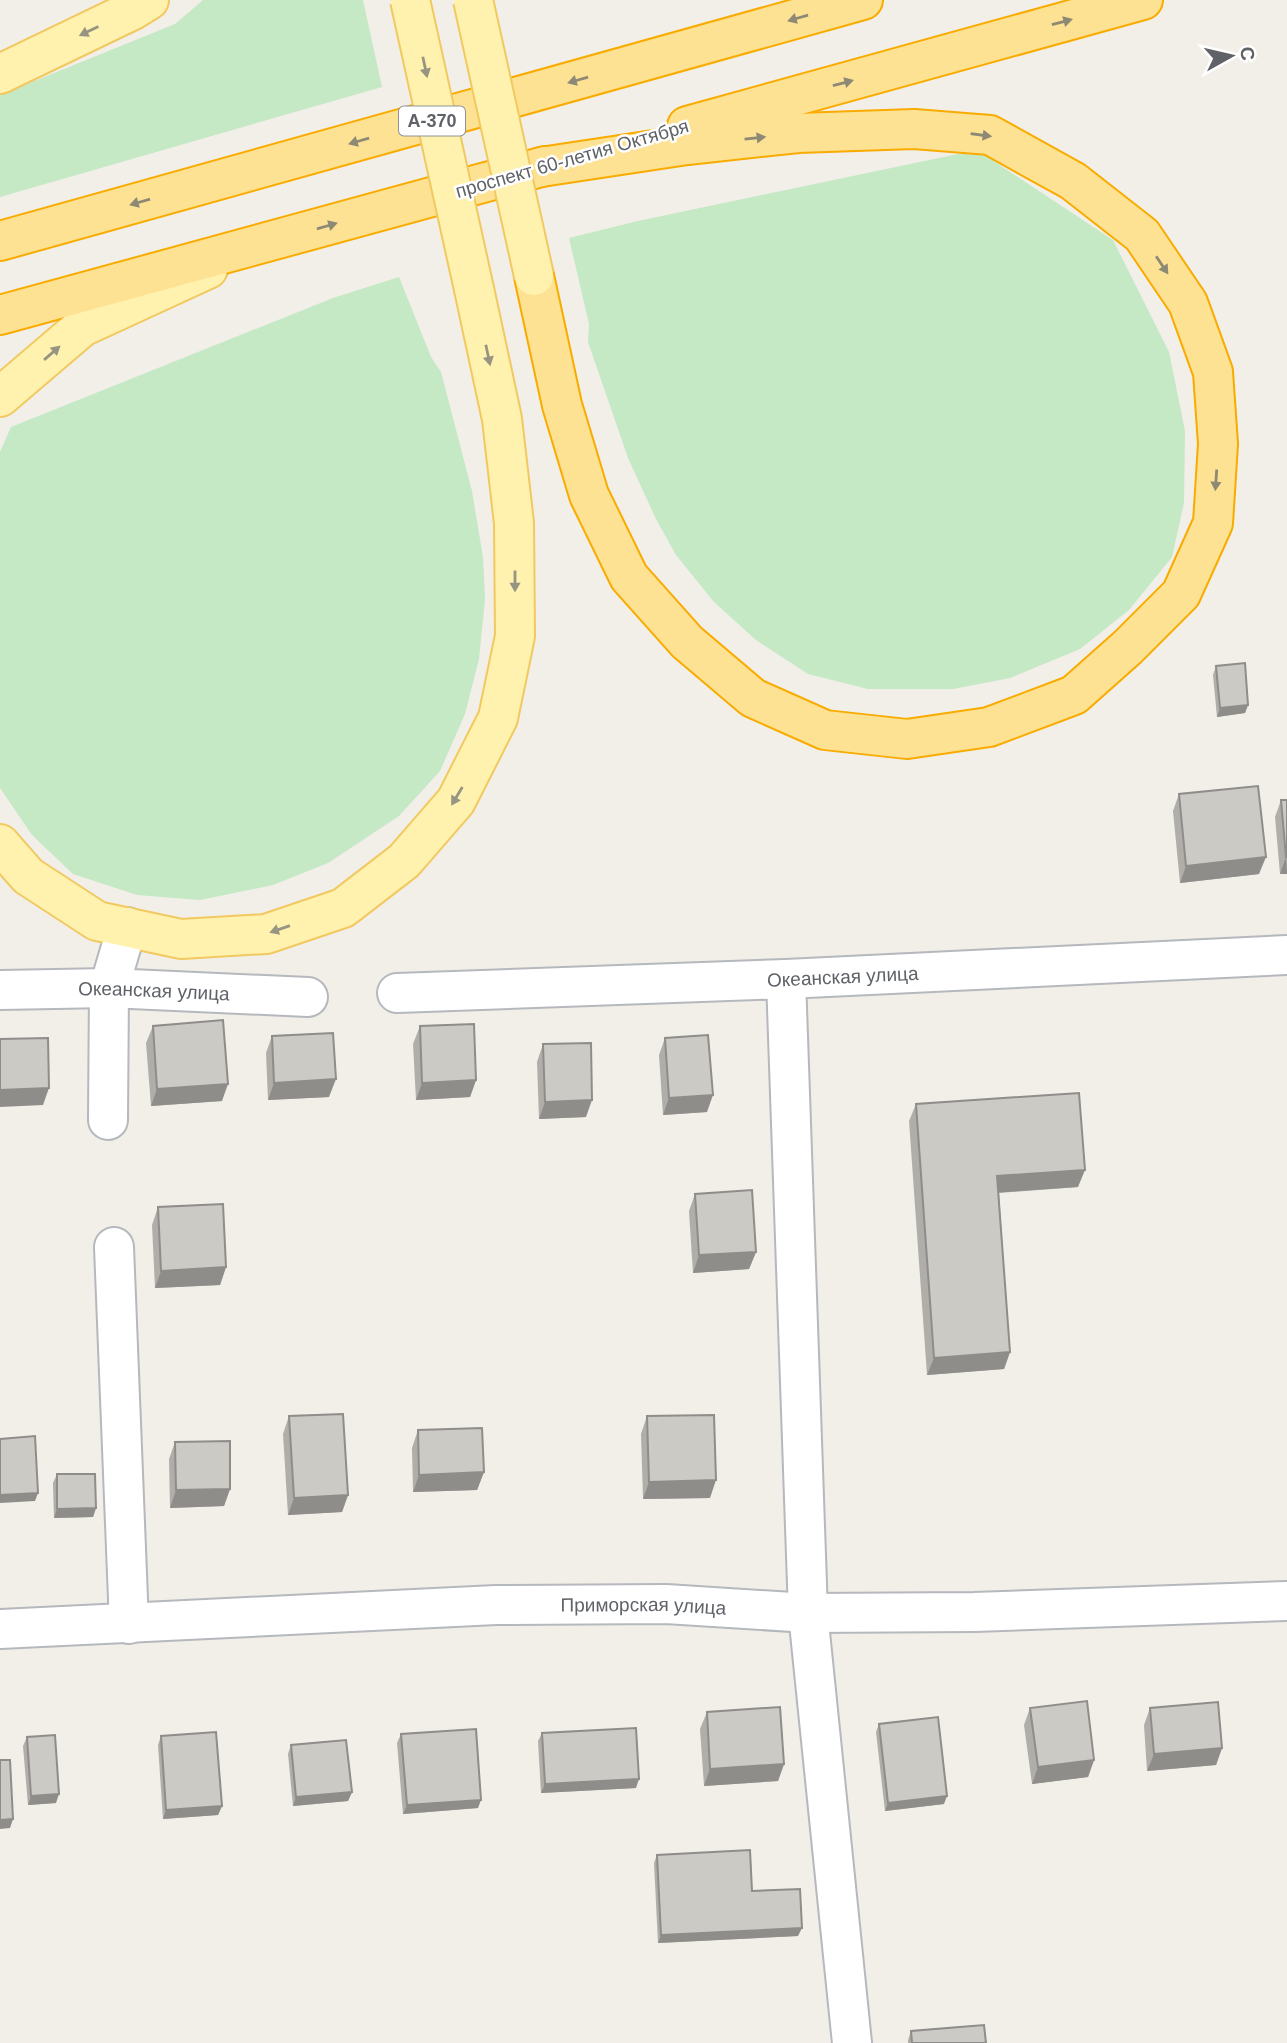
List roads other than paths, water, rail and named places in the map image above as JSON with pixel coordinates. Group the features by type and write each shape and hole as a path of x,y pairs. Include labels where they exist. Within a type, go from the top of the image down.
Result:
{"highway":[{"name":"А-370","path":"0,241 863,0"},
{"name":"проспект 60-летия Октября","path":"0,315 1143,0"},
{"path":"534,276 562,405 589,495 629,577 687,642 753,698 825,730 907,739 989,727 1074,695 1128,648 1181,594 1213,523 1218,444 1213,372 1188,303 1142,235 1073,181 990,135 914,129 798,133 687,145 541,167"}],"main road":[{"path":"0,74 149,0"},
{"path":"0,844 28,876 97,920 181,939 266,934 343,908 404,861 456,801 498,718 515,636 514,523 504,432 410,0"},
{"path":"473,0 534,276"},
{"path":"0,397 82,327 261,245"}],"street":[{"path":"108,1121 109,988 127,927"},
{"name":"Океанская улица","path":"397,993 786,979 1287,955"},
{"path":"786,979 808,1613 852,2043"},
{"name":"Океанская улица","path":"0,990 109,988 308,997"},
{"path":"114,1247 130,1624"},
{"name":"Приморская улица","path":"0,1629 496,1605 666,1604 808,1613 974,1612 1287,1601"}]}
